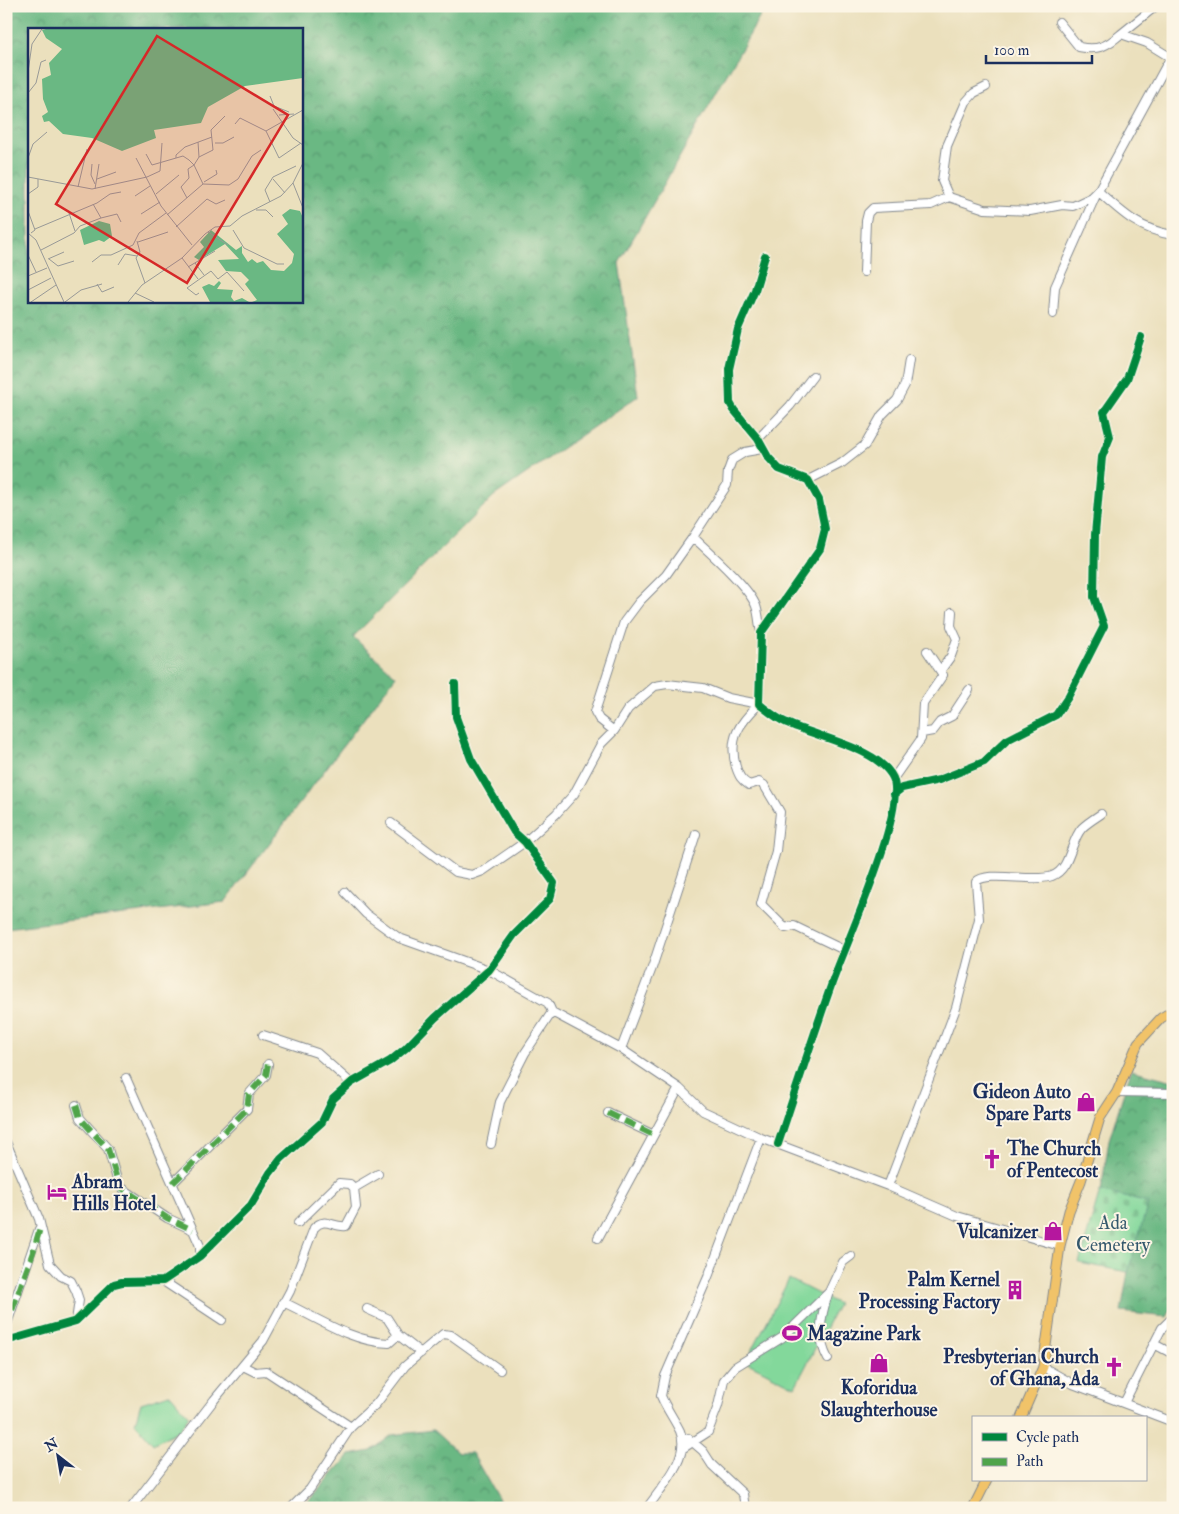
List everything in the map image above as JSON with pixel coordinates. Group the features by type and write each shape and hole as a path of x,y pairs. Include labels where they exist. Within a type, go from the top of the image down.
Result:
{"main road":[{"path":"1023,1416 1043,1367 1060,1246 1069,1211 1081,1181 1100,1118 1117,1092 1138,1043 1161,1018 1173,1011"},
{"path":"973,1508 986,1482"}],"street":[{"path":"1059,22 1079,47 1091,50 1106,46 1156,6"},
{"path":"1053,314 1055,286 1098,191 1172,57 1147,43 1122,34"},
{"path":"949,197 942,181 947,146 966,102 974,93 986,87"},
{"path":"864,272 868,213 874,208 931,205 949,197 985,209 1030,211 1062,205 1073,206 1092,197 1098,191"},
{"path":"1098,191 1129,218 1153,232 1173,234"},
{"path":"761,633 820,549 824,540 825,529 822,509 808,480 779,469 734,410 728,388 729,369 738,329 756,290 765,256"},
{"path":"894,794 902,788 939,780 984,762 1007,740 1056,715 1068,697 1104,626 1094,597 1095,534 1102,457 1110,437 1104,412 1127,379 1141,337"},
{"path":"808,480 842,463 865,446 882,415 897,400 905,385 909,360"},
{"path":"758,439 790,406 813,376"},
{"path":"614,730 599,719 595,712 624,622 639,602 666,574 693,537 726,485 732,460 745,452 762,448"},
{"path":"693,537 738,581 757,607 761,633 759,704 736,732 732,757 737,775 749,785 759,782 764,785 780,812 776,851 761,904 786,928 794,926 846,951"},
{"path":"893,779 915,750 922,733 923,704 940,680 941,670 950,656 956,639 951,626 952,612"},
{"path":"927,651 941,670"},
{"path":"6,1341 76,1321 114,1284 122,1282 163,1281 200,1256 251,1205 270,1173 281,1159 322,1122 333,1099 351,1082 390,1061 406,1048 434,1018 489,970 514,934 550,899 554,883 525,842 514,832 471,760 456,717 456,684"},
{"path":"391,823 456,872 472,875 483,871 525,842 556,814 574,794 602,744 628,709 648,692 663,684 703,688 728,698 759,704 786,723 875,759 893,779 894,794 890,820 879,860 846,951 833,980 778,1144"},
{"path":"922,733 932,731 940,722 952,716 970,690"},
{"path":"888,1186 956,1008 979,919 976,882 983,877 1034,879 1055,875 1062,868 1082,828 1101,814"},
{"path":"621,1049 652,968 696,834"},
{"path":"346,892 366,914 399,938 489,970 548,1003 552,1012 621,1049 679,1088 702,1111 761,1138 888,1186 957,1216 1060,1246"},
{"path":"491,1144 500,1102 526,1053 552,1012"},
{"path":"263,1035 317,1053 351,1082"},
{"path":"173,1183 247,1109 249,1094 266,1075 268,1064"},
{"path":"126,1078 200,1246 200,1256"},
{"path":"598,1238 652,1134 679,1088"},
{"path":"1117,1092 1173,1093"},
{"path":"76,1105 80,1118 108,1149 119,1186 167,1218 193,1230"},
{"path":"608,1113 652,1134"},
{"path":"682,1449 680,1432 661,1396 665,1376 708,1277 761,1138"},
{"path":"6,1142 28,1190 40,1225 50,1264 61,1276 71,1281 76,1291 79,1300 76,1321"},
{"path":"354,1188 378,1174"},
{"path":"131,1508 263,1341 290,1291 314,1228 319,1223 326,1221 340,1227 346,1226 351,1219 356,1207 354,1188 350,1184 339,1183 298,1223"},
{"path":"6,1327 33,1252 40,1225"},
{"path":"200,1246 210,1246"},
{"path":"828,1359 822,1348 820,1318 829,1292 843,1262 851,1256"},
{"path":"163,1281 222,1320"},
{"path":"647,1508 670,1477 682,1449 691,1441 708,1432 718,1406 724,1380 735,1367 783,1337 829,1292"},
{"path":"283,1302 340,1330 374,1343 389,1343 398,1335"},
{"path":"367,1309 387,1318 398,1335 421,1353"},
{"path":"1124,1403 1162,1328 1173,1317"},
{"path":"291,1508 310,1489 351,1427 376,1404 405,1366 447,1334 500,1370"},
{"path":"1154,1344 1173,1354"},
{"path":"243,1366 255,1372 266,1371 351,1427"},
{"path":"1043,1367 1073,1384 1173,1422"},
{"path":"680,1432 703,1451 712,1465 743,1494 745,1508"}],"green space":[{"path":"6,6 766,6 619,263 638,396 494,496 353,637 396,676 225,902 6,928"},
{"path":"1131,1070 1173,1081 1173,1305 1167,1317 1121,1312 1128,1272 1101,1191 1109,1140"},
{"name":"Ada Cemetery","path":"1100,1191 1148,1203 1128,1272 1079,1263"},
{"name":"Magazine Park","path":"789,1279 838,1304 795,1387 746,1362"},
{"path":"170,1394 189,1416 179,1430 153,1444 135,1423 141,1403"},
{"path":"433,1430 458,1453 472,1453 500,1502 497,1508 302,1508 350,1455 371,1451 392,1435"}],"marked path":[{"path":"173,1183 247,1109 249,1094 266,1075 268,1064"},
{"path":"76,1105 80,1118 108,1149 119,1186 167,1218 193,1230"},
{"path":"608,1113 652,1134"},
{"path":"6,1327 41,1225"}],"cycle path":[{"path":"765,256 755,290 738,329 729,369 730,403 758,439 768,457 779,469 808,480 819,500 825,529 820,549 761,633 759,704 783,721 846,744 875,759 886,768 893,778 895,794 891,818 873,879 832,983 778,1144"},
{"path":"894,794 902,788 939,780 984,762 1007,740 1056,715 1068,697 1104,626 1094,597 1095,534 1102,457 1110,437 1104,412 1127,379 1141,337"},
{"path":"6,1341 76,1321 114,1284 122,1282 163,1281 200,1256 251,1205 270,1173 281,1159 322,1122 333,1099 351,1083 390,1061 406,1048 435,1018 489,970 514,935 550,899 554,883 525,842 514,832 471,759 456,717 455,684"}],"place":[{"name":"Gideon Auto Spare Parts","path":"1086,1102"},
{"name":"The Church of Pentecost","path":"992,1159"},
{"name":"Abram Hills Hotel","path":"57,1192"},
{"name":"Vulcanizer","path":"1053,1231"},
{"name":"Palm Kernel Processing Factory","path":"1015,1290"},
{"name":"Magazine Park","path":"792,1333"},
{"name":"Koforidua Slaughterhouse","path":"879,1363"},
{"name":"Presbyterian Church of Ghana, Ada","path":"1114,1367"}]}
